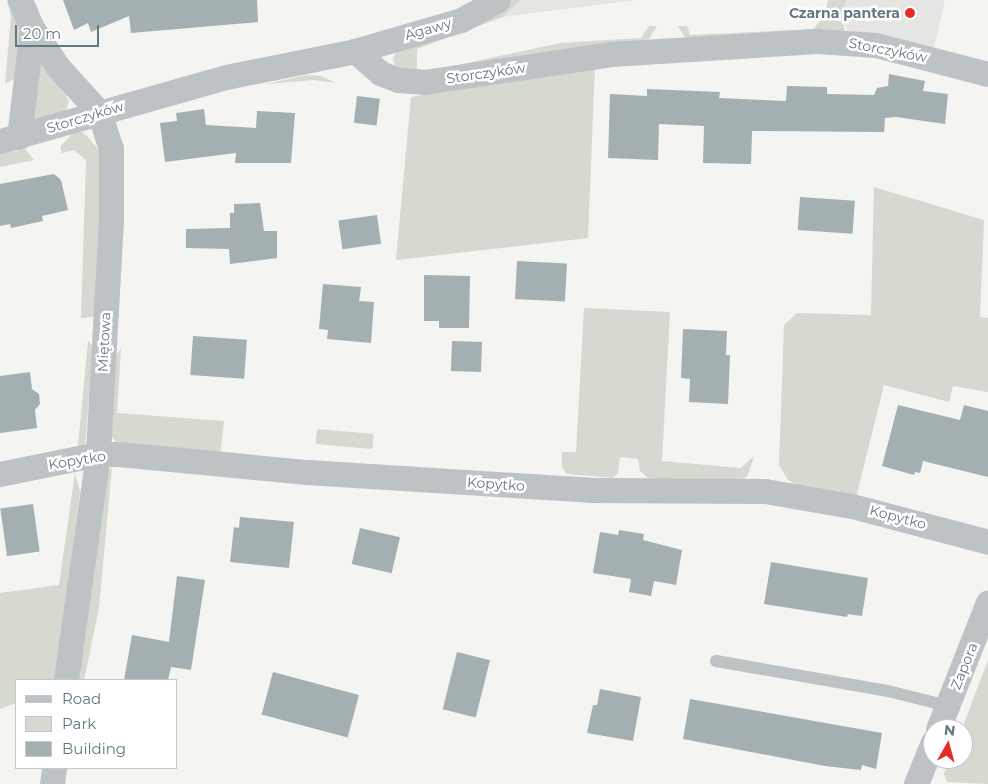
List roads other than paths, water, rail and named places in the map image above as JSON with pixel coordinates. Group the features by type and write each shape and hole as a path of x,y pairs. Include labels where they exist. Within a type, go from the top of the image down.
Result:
{"street":[{"name":"Miętowa","path":"20,0 32,28 58,67 99,112 111,148 112,171 98,454 66,679"},
{"name":"Agawy","path":"355,51 461,20 498,0"},
{"name":"Miętowa","path":"9,139 32,28"},
{"name":"Storczyków","path":"9,139 226,77 355,51 380,73 398,80 424,82 611,54 817,41 876,45 988,74"},
{"name":"Kopytko","path":"0,474 98,454 590,490 765,491 852,506 988,542"},
{"name":"Zapora","path":"942,719 988,602"},
{"path":"916,784 923,767"},
{"path":"52,784 54,769"}],"lane":[{"path":"716,661 888,691 948,706"}],"place":[{"name":"Czarna pantera","path":"910,13"}]}
